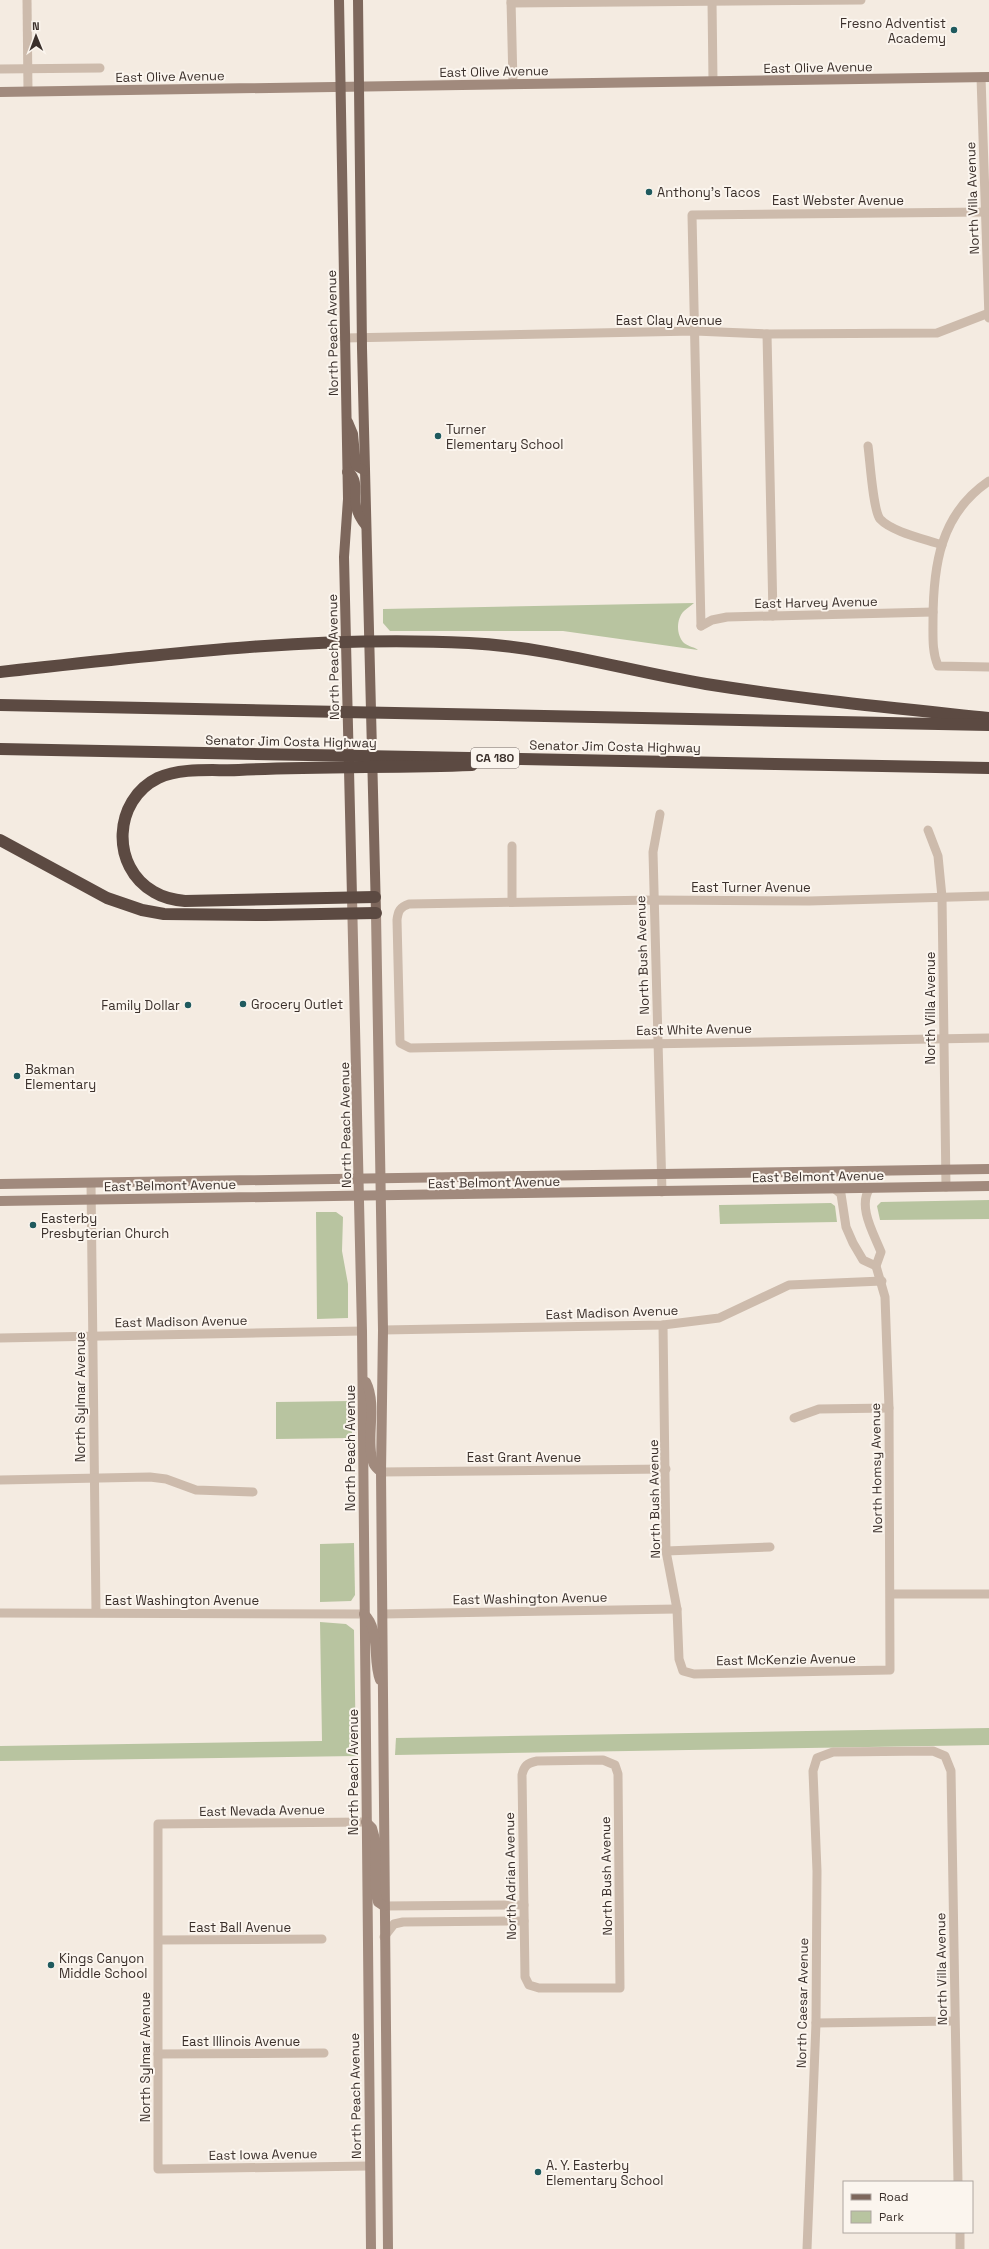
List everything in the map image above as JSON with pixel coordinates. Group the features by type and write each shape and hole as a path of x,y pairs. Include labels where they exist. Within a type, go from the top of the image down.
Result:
{"highway":[{"path":"0,672 207,649 260,645 469,643 560,654 704,684 802,698 989,718"},
{"path":"0,705 989,725"},
{"name":"Senator Jim Costa Highway","path":"0,748 277,755 669,760 989,768"},
{"path":"375,897 186,901 162,897 138,880 126,860 122,831 128,807 141,790 149,784 159,778 184,772 300,767 449,766 669,760"},
{"path":"0,840 106,898 142,910 164,914 266,915 376,913"}],"main road":[{"name":"North Peach Avenue","path":"339,0 348,514 344,557 363,1374 369,2166 371,2249"},
{"path":"358,0 362,338 381,1179 383,1330 381,1472 383,1614 382,1687 388,2249"},
{"name":"East Olive Avenue","path":"0,92 985,77"},
{"path":"346,419 353,434 356,466 365,471"},
{"path":"347,472 350,472 354,478 356,507 360,518 366,526"},
{"name":"East Belmont Avenue","path":"0,1184 989,1169"},
{"name":"East Belmont Avenue","path":"0,1201 989,1186"},
{"path":"363,1374 371,1395 373,1462 381,1472"},
{"path":"364,1614 372,1624 375,1668 382,1687"},
{"path":"366,1822 374,1832 376,1894 378,1902 384,1906"}],"street":[{"path":"27,0 28,91"},
{"path":"513,83 511,2 861,0"},
{"path":"712,1 713,81"},
{"path":"0,69 100,68"},
{"name":"North Villa Avenue","path":"985,77 985,212 989,315"},
{"name":"East Webster Avenue","path":"695,331 692,215 985,212"},
{"name":"East Clay Avenue","path":"344,338 695,331 767,334 937,333 989,315"},
{"name":"East Harvey Avenue","path":"695,331 701,626 712,620 727,617 933,612"},
{"path":"767,334 773,616"},
{"path":"868,446 876,506 880,518 898,530 942,545"},
{"path":"989,481 976,490 950,523 937,557 933,612 933,656 938,666 989,667"},
{"name":"North Bush Avenue","path":"660,814 653,852 662,1192"},
{"name":"North Villa Avenue","path":"928,830 938,856 942,897 946,1187"},
{"path":"512,846 512,902"},
{"name":"East Turner Avenue","path":"400,1043 397,920 398,913 402,907 409,904 654,900 809,901 989,896"},
{"name":"East White Avenue","path":"400,1043 410,1048 989,1038"},
{"name":"North Sylmar Avenue","path":"90,1182 96,1612"},
{"path":"836,1189 841,1194 846,1227 858,1252 863,1260 876,1266 881,1252 864,1202 866,1194 870,1188"},
{"name":"North Homsy Avenue","path":"876,1266 882,1281 885,1297 889,1408 891,1594 890,1670"},
{"name":"East Madison Avenue","path":"383,1330 663,1325 719,1318 789,1285 882,1281"},
{"name":"North Bush Avenue","path":"663,1325 666,1551 677,1609 679,1659 683,1671"},
{"name":"East Madison Avenue","path":"0,1338 362,1331"},
{"path":"794,1418 819,1409 889,1408"},
{"name":"East Grant Avenue","path":"381,1472 666,1469"},
{"path":"0,1480 150,1477 166,1479 196,1490 253,1492"},
{"path":"666,1551 770,1547"},
{"path":"891,1594 989,1594"},
{"name":"East Washington Avenue","path":"383,1614 677,1609"},
{"name":"East Washington Avenue","path":"0,1613 96,1612 364,1614"},
{"name":"East McKenzie Avenue","path":"683,1671 694,1674 890,1670"},
{"name":"North Caesar Avenue","path":"807,2249 816,2023 817,1871 813,1771 817,1758 833,1752 933,1751 946,1756"},
{"name":"North Villa Avenue","path":"946,1756 951,1771 954,2021 958,2181"},
{"name":"North Adrian Avenue","path":"529,1985 525,1977 522,1775 526,1765 537,1761 603,1760 615,1765"},
{"name":"North Bush Avenue","path":"529,1985 539,1988 620,1988 618,1774 615,1765"},
{"name":"East Nevada Avenue","path":"158,1824 366,1822"},
{"name":"North Sylmar Avenue","path":"158,1824 158,2169"},
{"path":"384,1906 524,1905"},
{"path":"384,1937 394,1924 403,1922 524,1922"},
{"name":"East Ball Avenue","path":"159,1940 322,1939"},
{"path":"816,2023 954,2021"},
{"name":"East Illinois Avenue","path":"158,2054 324,2053"},
{"name":"East Iowa Avenue","path":"158,2169 369,2166"},
{"path":"960,2233 960,2249"}],"green space":[{"path":"694,603 681,614 678,623 678,631 681,640 684,643 698,650 563,631 390,631 383,623 383,609"},
{"path":"989,1200 989,1219 880,1220 877,1206 881,1202"},
{"path":"831,1203 835,1206 837,1222 720,1224 719,1205"},
{"path":"316,1212 336,1212 343,1217 342,1251 348,1284 348,1318 317,1319"},
{"path":"352,1401 352,1438 276,1439 276,1402"},
{"path":"354,1543 355,1595 351,1601 320,1602 320,1544"},
{"path":"320,1622 346,1624 354,1630 356,1756 0,1761 0,1746 322,1741"},
{"path":"989,1728 989,1745 395,1755 396,1738"}],"place":[{"name":"Fresno Adventist Academy","path":"954,30"},
{"name":"Anthony's Tacos","path":"649,192"},
{"name":"Turner Elementary School","path":"438,436"},
{"name":"Grocery Outlet","path":"243,1004"},
{"name":"Family Dollar","path":"188,1005"},
{"name":"Bakman Elementary","path":"17,1076"},
{"name":"Easterby Presbyterian Church","path":"33,1225"},
{"name":"Kings Canyon Middle School","path":"51,1965"},
{"name":"A. Y. Easterby Elementary School","path":"538,2172"}]}
